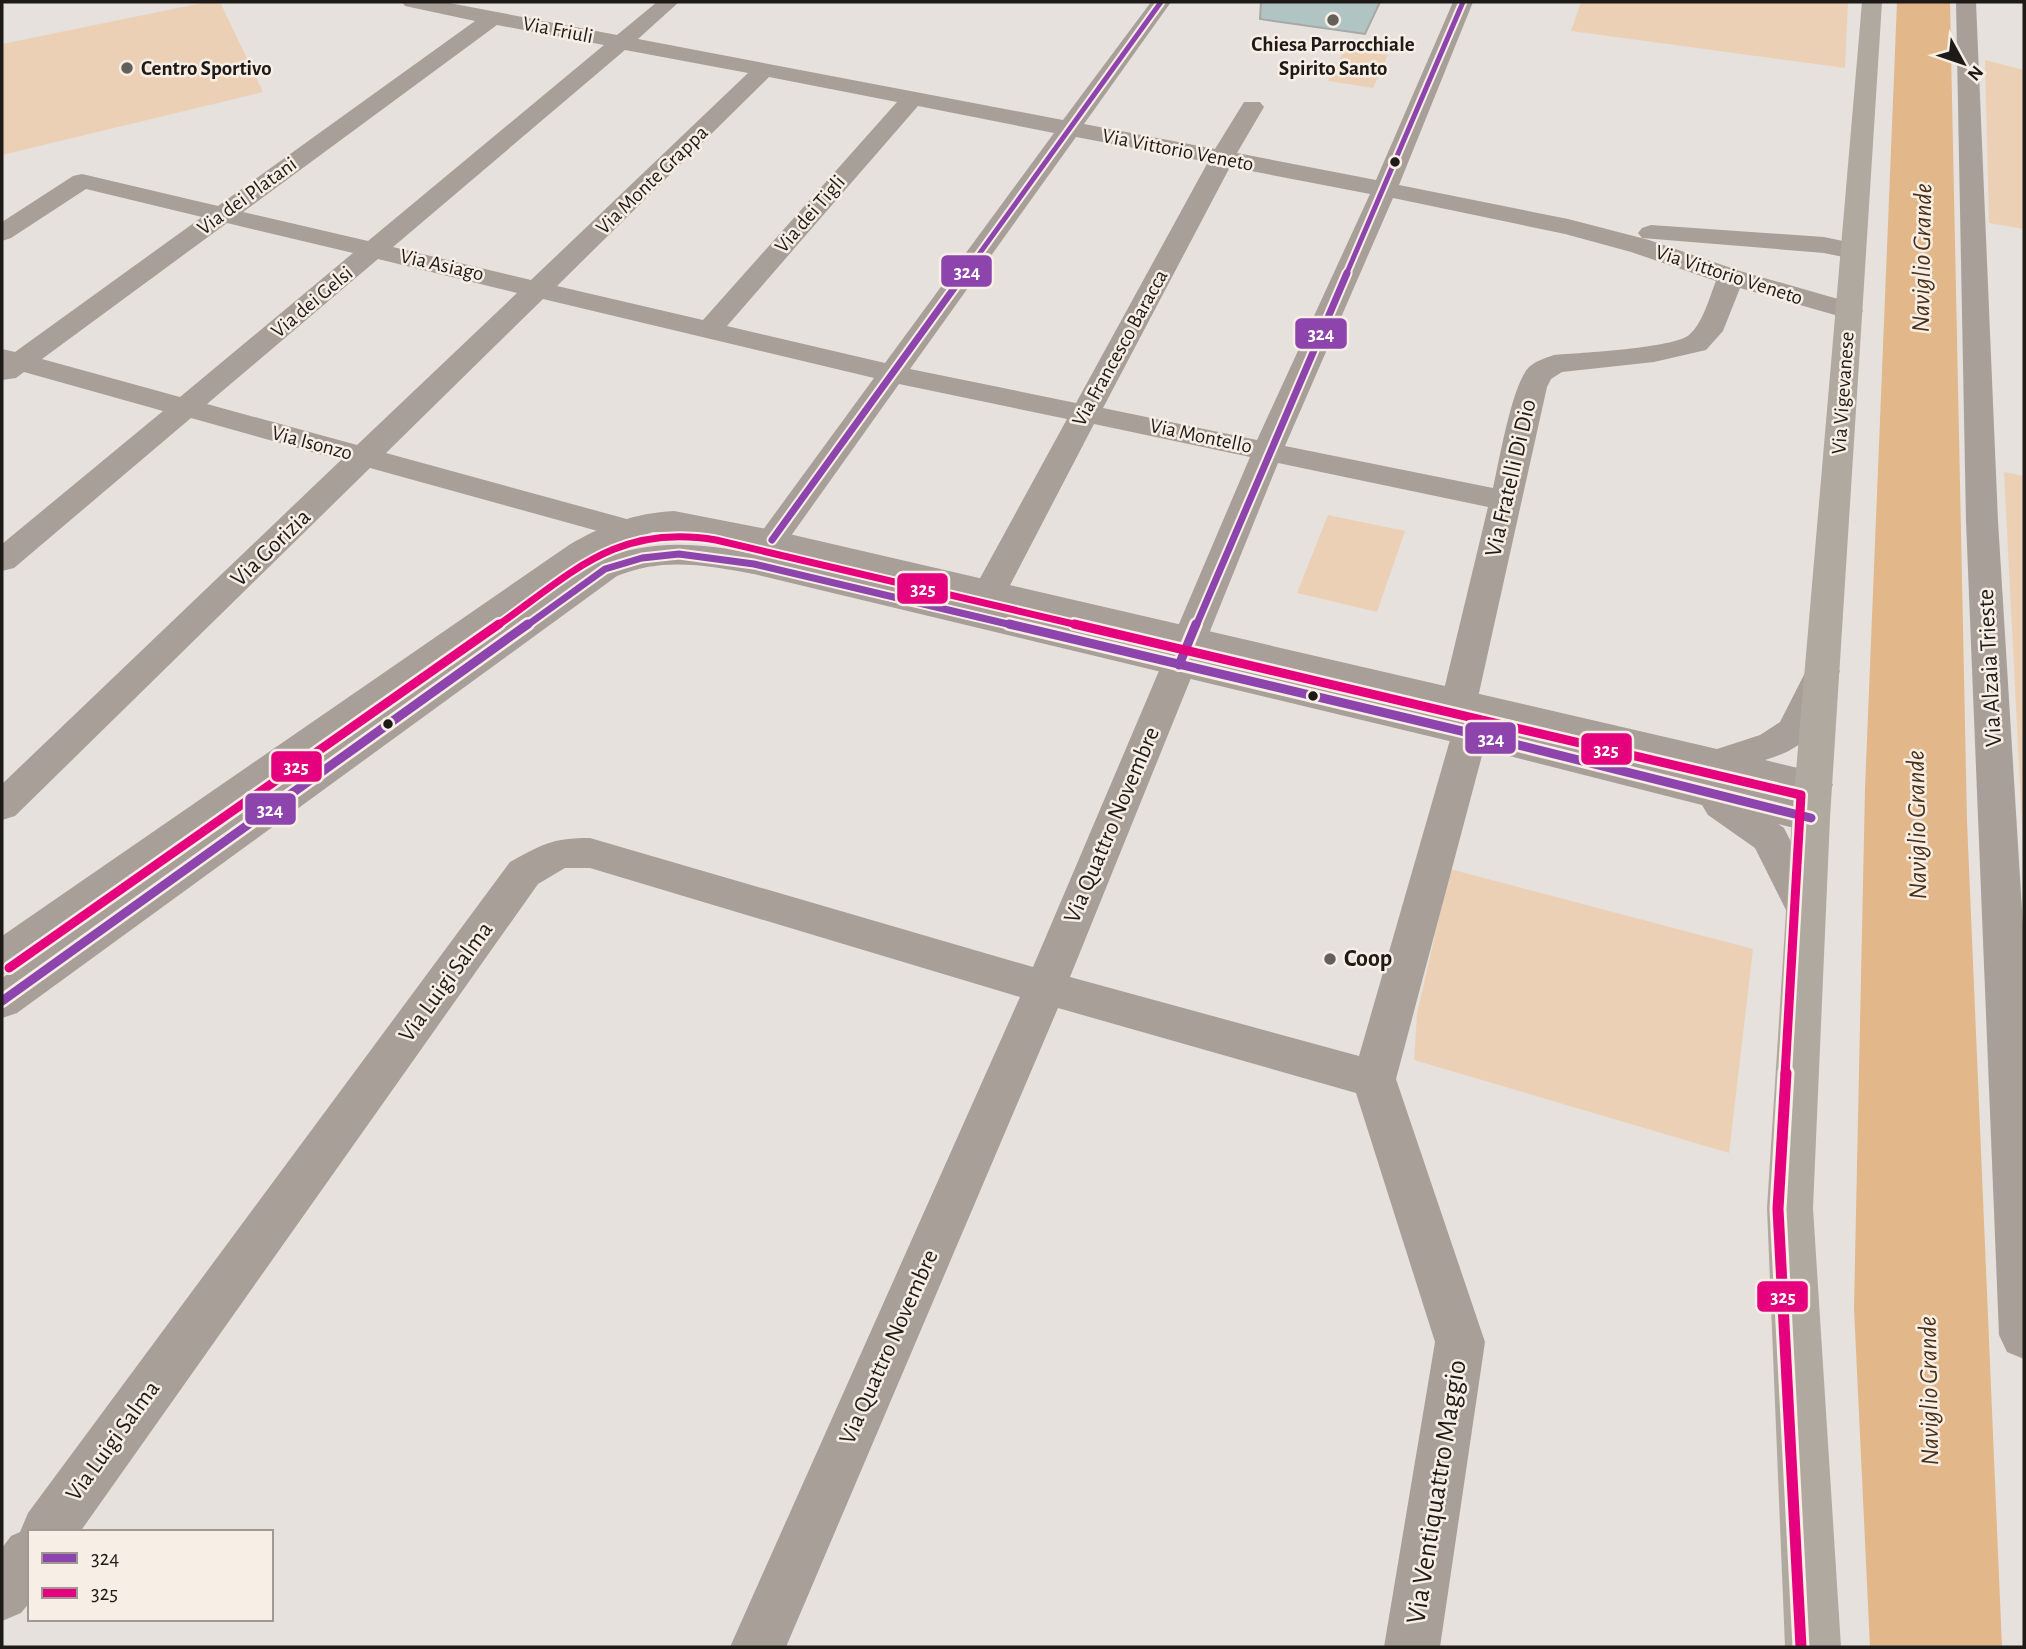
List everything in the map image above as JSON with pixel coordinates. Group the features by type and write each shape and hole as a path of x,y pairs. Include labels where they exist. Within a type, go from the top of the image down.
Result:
{"main road":[{"name":"Via Vigevanese","path":"1813,1647 1790,1208 1813,801 1872,2"}],"street":[{"name":"Via Friuli","path":"412,2 622,43"},
{"name":"Via dei Gelsi","path":"2,561 669,2"},
{"path":"763,552 1161,2"},
{"name":"Via Quattro Novembre","path":"758,1647 1045,987 1268,450 1384,189 1463,2"},
{"name":"Via Alzaia Trieste","path":"1966,2 1982,521 2024,1335"},
{"name":"Via dei Platani","path":"8,365 494,18"},
{"name":"Via Vittorio Veneto","path":"622,43 1384,189 1568,227 1640,246 1849,311"},
{"name":"Via Monte Grappa","path":"540,289 764,70"},
{"name":"Via dei Tigli","path":"709,330 912,99"},
{"name":"Via Francesco Baracca","path":"990,591 1252,107"},
{"name":"Via Asiago","path":"2,233 82,181 894,374"},
{"name":"Via Vittorio Veneto","path":"1568,227 1824,245 1853,250"},
{"name":"Via Fratelli Di Dio","path":"1464,717 1507,501 1532,387 1539,374 1554,364 1677,349 1696,344 1709,331 1731,276"},
{"name":"Via Gorizia","path":"2,806 540,289"},
{"name":"Via Isonzo","path":"8,365 186,408 622,528"},
{"name":"Via Montello","path":"894,374 1507,501"},
{"path":"4,985 523,591 600,539 638,523 672,520 763,552 1464,717 1717,762 1813,801"},
{"path":"4,985 605,569 640,556 673,551 763,552 990,591 1184,652"},
{"path":"1717,762 1773,744 1794,730 1822,671"},
{"path":"1464,717 1682,786 1731,810 1770,838 1807,911"},
{"path":"1374,1079 1464,717"},
{"path":"1682,786 1813,801"},
{"name":"Via Luigi Salma","path":"48,1530 524,873 558,853 590,853 1045,987 1374,1079"},
{"name":"Via Ventiquattro Maggio","path":"1374,1079 1460,1342 1412,1647"},
{"path":"2,1594 28,1558"}],"shaded area":[{"name":"Centro Sportivo","path":"207,2 220,2 263,92 2,155 2,44"},
{"path":"1581,2 1848,2 1845,68 1571,31"},
{"path":"1345,49 1388,55 1373,88 1328,81"},
{"path":"1985,60 2024,70 2024,229 1989,223"},
{"path":"2004,472 2024,476 2024,864"},
{"path":"1328,515 1405,531 1377,612 1297,593"},
{"path":"1450,869 1753,949 1729,1153 1414,1060 1417,1014"}],"water":[{"name":"Naviglio Grande","path":"1897,2 1950,2 1967,821 2002,1647 1870,1647 1854,1308 1865,789"}],"building":[{"name":"Chiesa Parrocchiale Spirito Santo","path":"1261,2 1380,2 1365,34 1260,19"}],"transit line":[{"name":"324","path":"772,540 1161,2"},
{"name":"324","path":"1179,665 1463,2"},
{"name":"325","path":"9,968 588,562 635,540 664,535 716,540 1801,795 1778,1209 1801,1647"},
{"name":"324","path":"2,1001 605,569 660,555 697,555 754,564 1470,733 1811,818"}],"place":[{"name":"Chiesa Parrocchiale Spirito Santo","path":"1333,20"},
{"name":"Centro Sportivo","path":"127,68"},
{"name":"Coop","path":"1330,959"}]}
